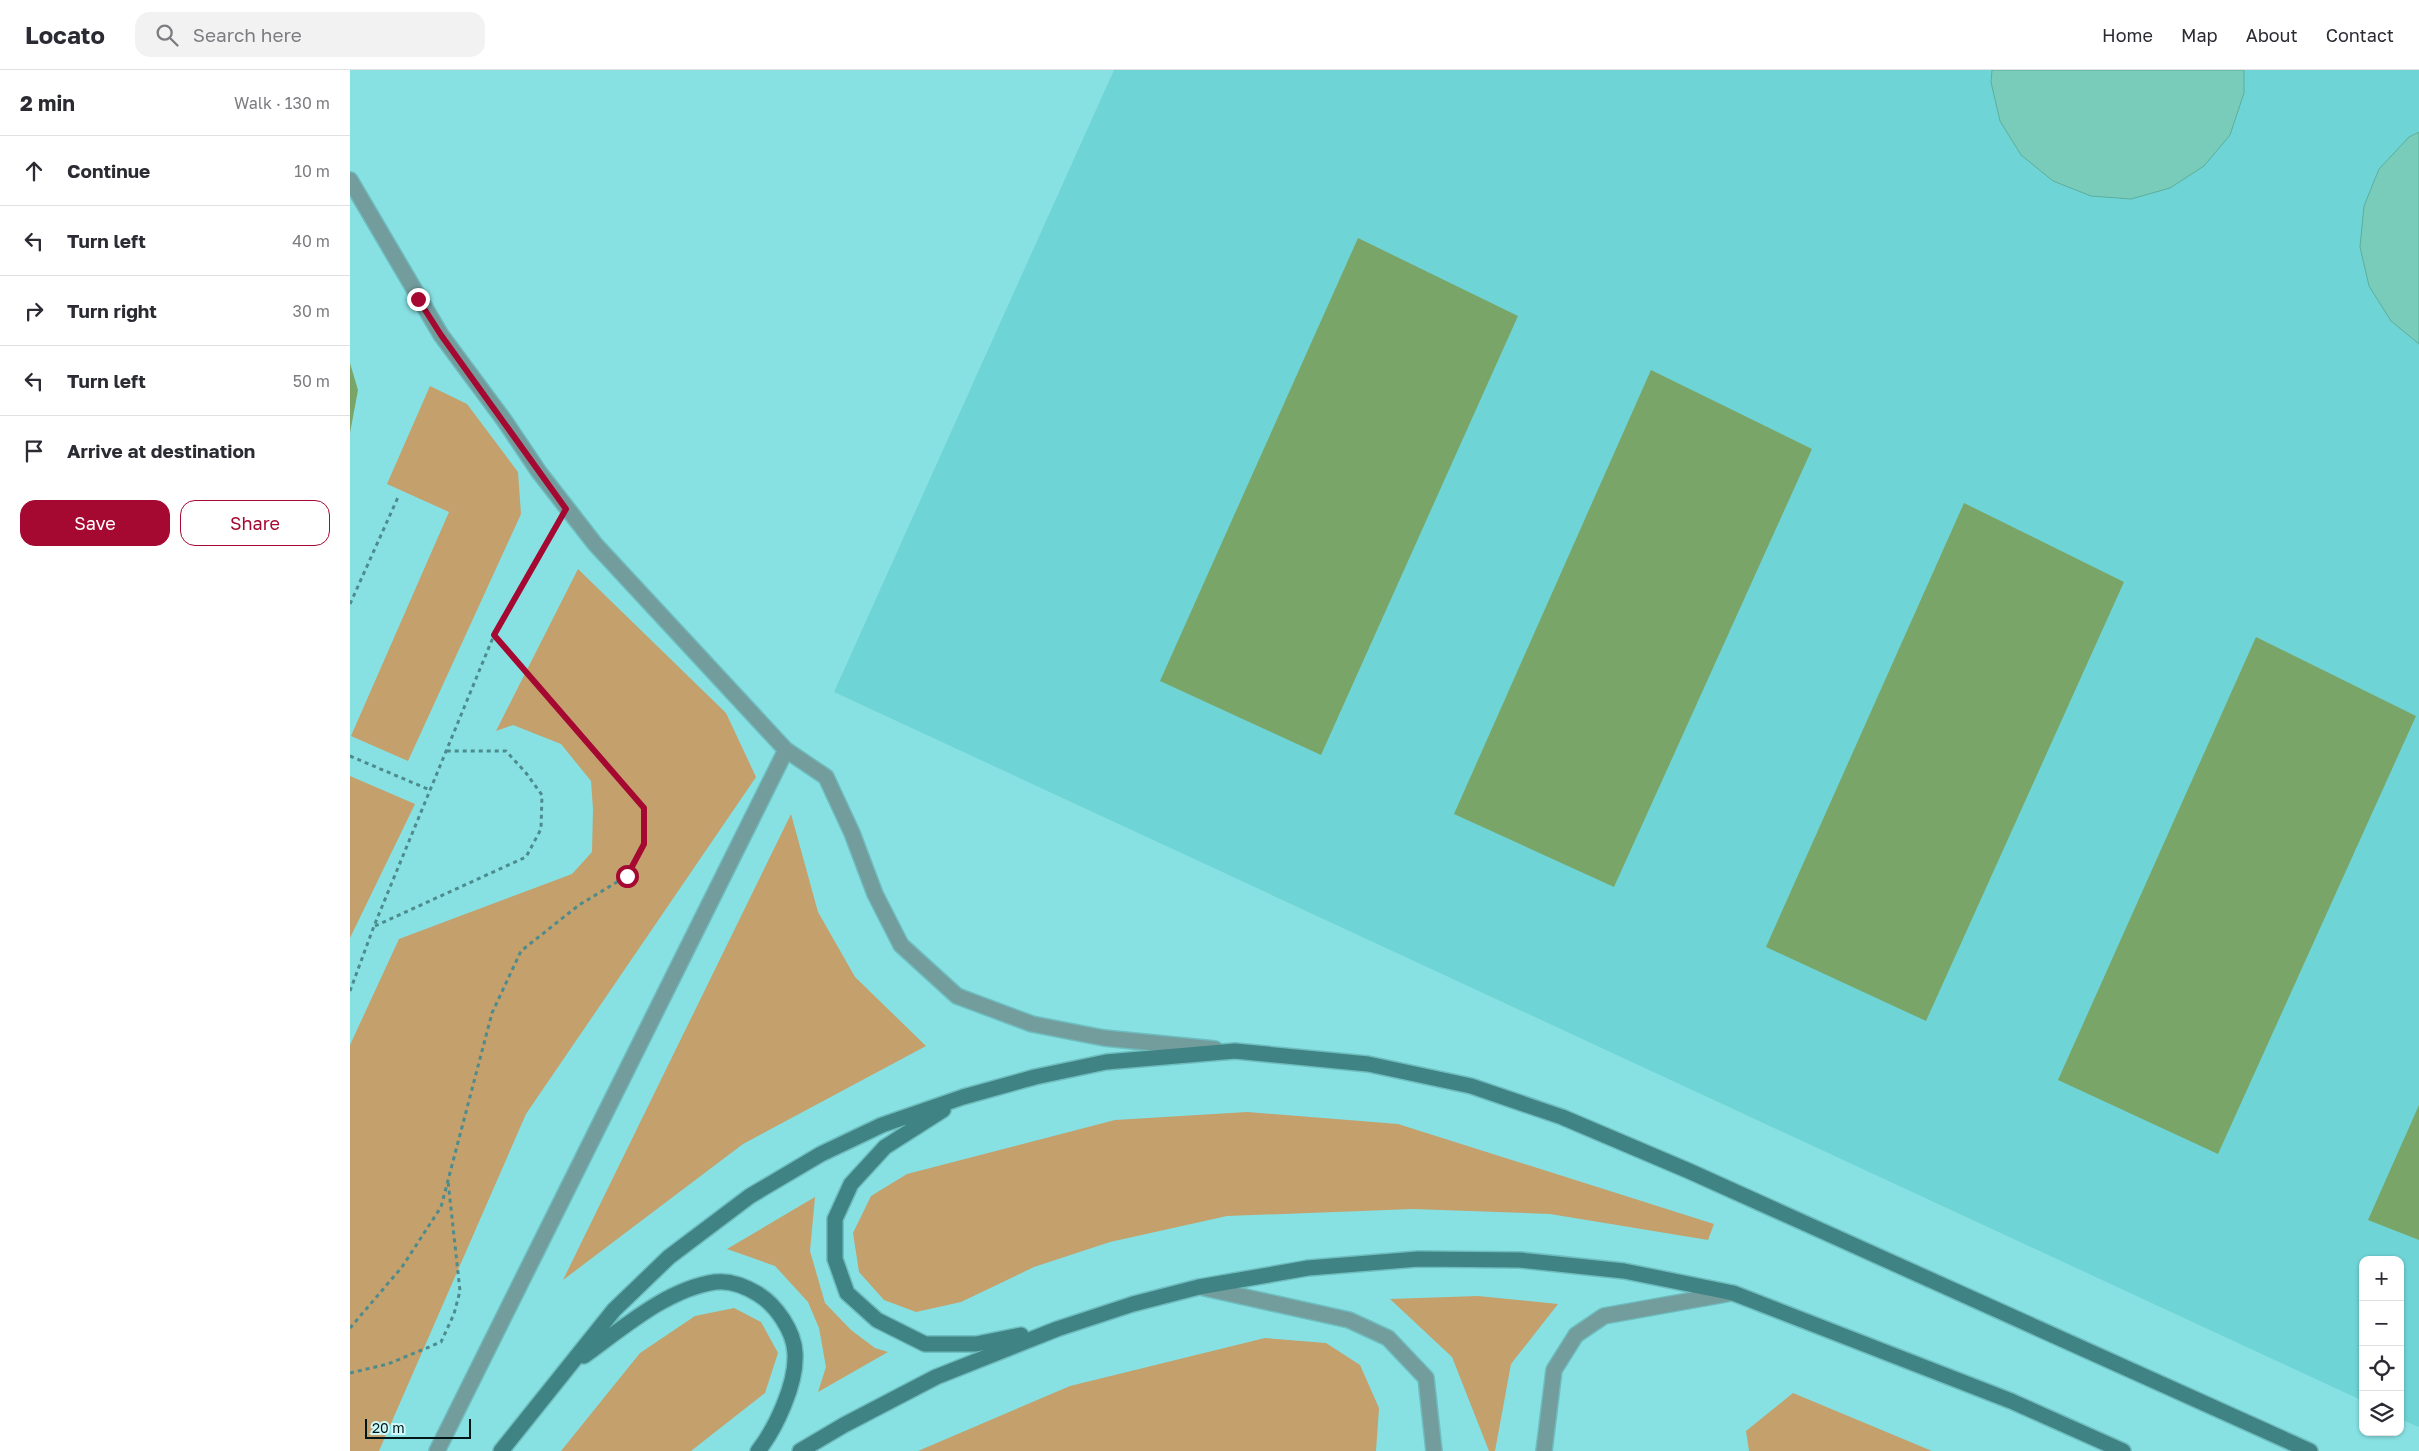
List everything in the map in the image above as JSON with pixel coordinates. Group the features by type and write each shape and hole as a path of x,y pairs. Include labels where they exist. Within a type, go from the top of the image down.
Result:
{"main road":[{"path":"501,1451 614,1310 669,1256 750,1196 821,1154 882,1125 963,1097 1035,1077 1106,1062 1235,1051 1368,1064 1471,1086 1562,1118 1698,1175 2310,1451"},
{"path":"963,1097 885,1147 850,1184 835,1219 835,1259 847,1293 877,1320 925,1344 976,1344 1057,1329"},
{"path":"800,1451 844,1424 936,1377 1057,1329 1199,1287 1308,1268 1418,1260 1511,1260 1624,1271 1733,1293 2011,1402 2123,1451"},
{"path":"569,1366 645,1313 689,1288 717,1281 742,1284 765,1298 788,1326 795,1353 790,1388 768,1438 758,1451"}],"lane":[{"path":"350,180 441,335 566,509 595,544 786,750 826,777 852,833 874,894 901,945 957,996 1041,1026 1104,1038 1235,1051"},
{"path":"437,1451 786,750"},
{"path":"1199,1287 1349,1320 1388,1338 1426,1378 1434,1451"},
{"path":"1544,1451 1554,1370 1576,1335 1604,1316 1733,1293"}],"path":[{"path":"350,604 399,495"},
{"path":"350,991 374,926 494,635 566,509"},
{"path":"350,1328 402,1267 440,1207 492,1013 520,951 579,904 627,876 644,844 644,808 494,635"},
{"path":"374,926 526,857 541,829 542,795 526,773 506,751 446,751"},
{"path":"350,756 430,790"},
{"path":"350,1373 388,1364 441,1342 454,1314 460,1291 448,1178"}],"shaded area":[{"path":"1114,70 2419,70 2419,1427 2404,1421 2404,1256 2359,1256 2359,1399 834,692"},
{"path":"1358,238 1518,316 1321,755 1160,681"},
{"path":"350,363 358,390 350,433"},
{"path":"1651,370 1812,449 1614,887 1454,814"},
{"path":"430,386 467,404 518,472 521,514 408,761 351,736 449,512 387,484"},
{"path":"1964,503 2124,582 1926,1021 1766,947"},
{"path":"578,569 726,713 756,777 526,1114 379,1451 350,1451 350,1045 399,939 572,874 592,852 593,809 591,781 561,744 513,725 496,731"},
{"path":"2256,637 2416,716 2218,1154 2058,1080"},
{"path":"350,776 415,804 350,938"},
{"path":"791,814 818,912 855,977 926,1046 743,1144 563,1280"},
{"path":"2419,1105 2419,1240 2368,1220"},
{"path":"1247,1112 1398,1124 1714,1224 1708,1240 1550,1214 1413,1209 1227,1216 1110,1242 1034,1267 961,1302 916,1312 884,1300 859,1272 853,1233 871,1196 907,1174 1115,1120"},
{"path":"815,1197 810,1251 825,1303 851,1330 875,1348 888,1352 818,1392 826,1367 819,1328 808,1302 775,1266 727,1249"},
{"path":"1478,1296 1558,1304 1511,1364 1495,1451 1489,1451 1452,1357 1390,1299"},
{"path":"734,1308 761,1322 778,1353 765,1393 691,1451 561,1451 640,1353 695,1316"},
{"path":"1265,1338 1326,1343 1360,1365 1379,1408 1376,1451 918,1451 1070,1386"},
{"path":"1793,1393 1932,1451 1749,1451 1746,1431"}],"building":[{"path":"1992,70 2244,70 2244,93 2230,135 2204,166 2170,188 2131,199 2091,196 2053,181 2021,155 2000,121 1991,82"},
{"path":"2419,132 2419,344 2391,321 2369,286 2360,247 2364,206 2379,169 2409,137"}],"route":[{"path":"418,299 441,335 504,420 566,509 494,635 644,808 644,844 627,876"}]}
